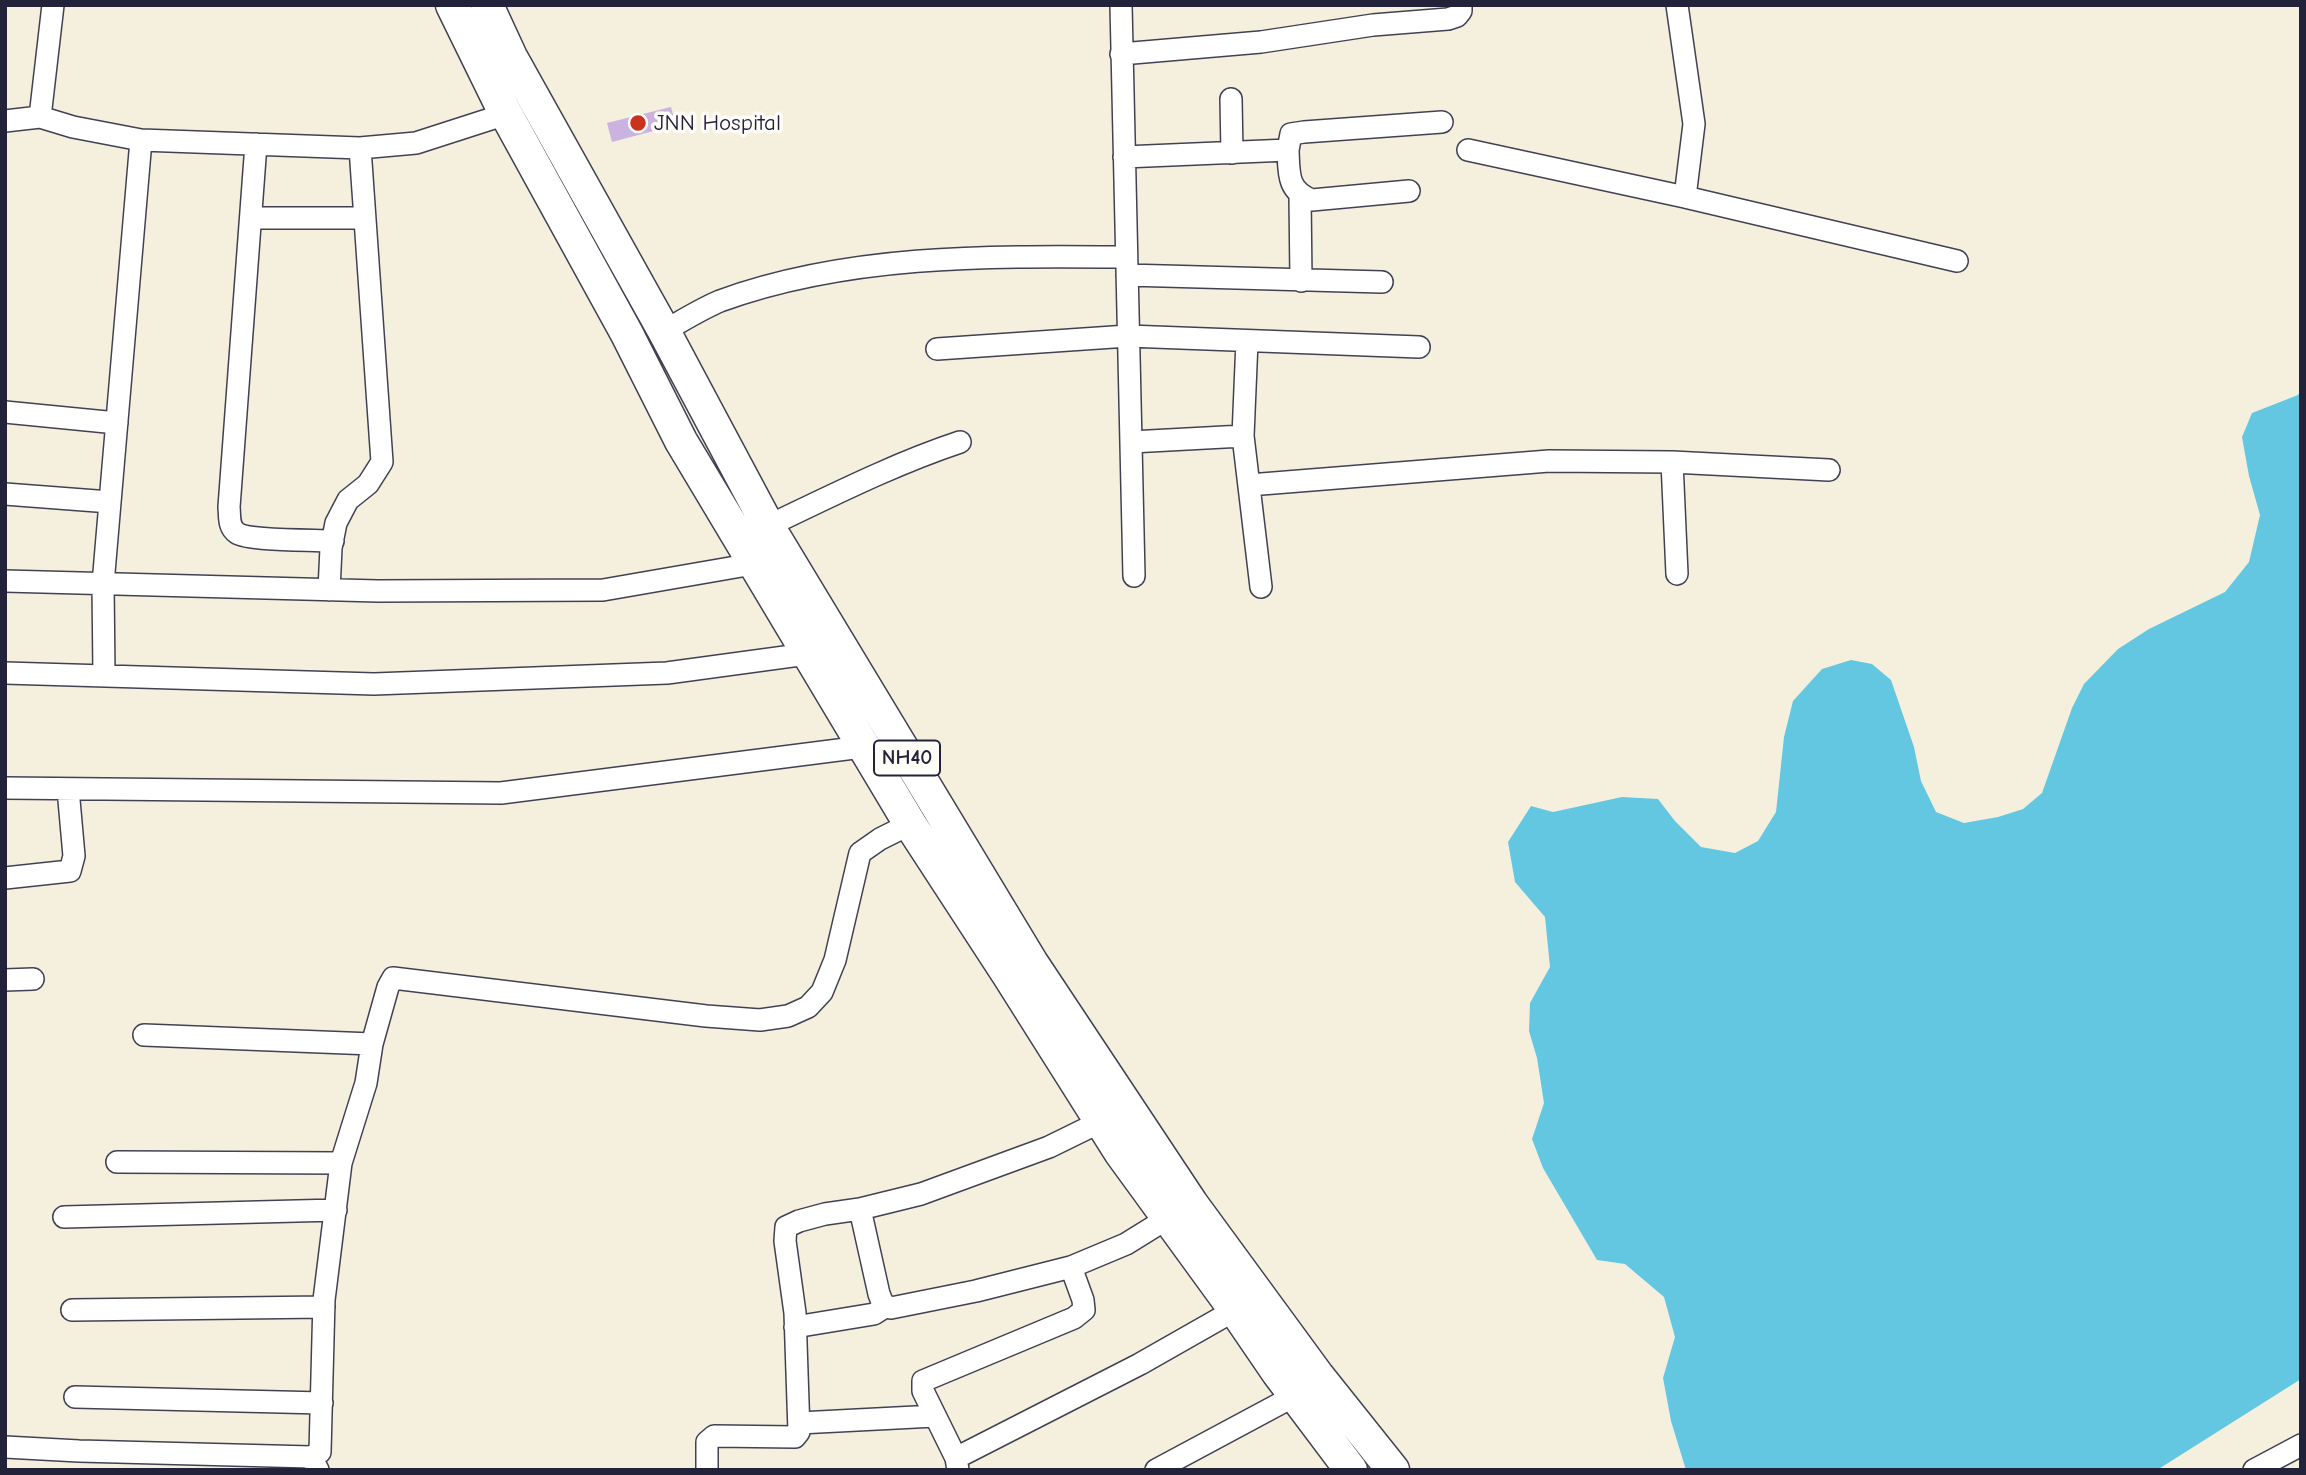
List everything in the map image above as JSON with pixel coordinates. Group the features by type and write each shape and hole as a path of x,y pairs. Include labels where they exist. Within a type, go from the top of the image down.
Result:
{"highway":[{"name":"NH40","path":"452,5 503,109 627,334 681,441 910,824 1100,1122 1351,1470"},
{"name":"NH40","path":"486,5 768,526 1010,928 1127,1109 1258,1296 1392,1470"},
{"path":"503,109 530,90"},
{"path":"627,334 660,325"}],"street":[{"path":"40,117 53,5"},
{"path":"1121,5 1134,576"},
{"path":"1121,54 1261,42 1373,25 1448,19 1457,16 1461,5"},
{"path":"1677,5 1693,124 1685,198"},
{"path":"1231,99 1232,152"},
{"path":"5,121 40,117 73,127 141,140 360,148 416,144 503,109"},
{"path":"1409,191 1312,200 1300,196 1293,187 1290,175 1288,150 1291,134 1442,122"},
{"path":"104,676 103,584 141,140"},
{"path":"256,144 238,370 230,525 237,534 252,537 333,541"},
{"path":"329,590 336,523 348,500 368,484 382,462 360,148"},
{"path":"1124,157 1288,150"},
{"path":"1468,150 1957,261"},
{"path":"1300,196 1301,281"},
{"path":"251,218 364,218"},
{"path":"660,325 767,286 839,271 938,260 1033,257 1301,281 1381,282"},
{"path":"937,349 1128,336 1419,347"},
{"path":"1247,341 1244,436 1261,587"},
{"path":"5,412 117,423"},
{"path":"1131,442 1244,436"},
{"path":"768,526 929,452 960,442"},
{"path":"1249,485 1549,461 1672,462 1829,470"},
{"path":"1672,462 1677,574"},
{"path":"5,494 110,502"},
{"path":"5,581 329,590 604,590 753,564"},
{"path":"5,673 374,684 667,673 807,654"},
{"path":"5,788 501,793 863,747"},
{"path":"5,878 70,871 74,856 68,789"},
{"path":"5,1447 42,1460 314,1463 320,1452 324,1307 341,1163 366,1083 372,1044 393,978 706,1016 760,1020 788,1016 808,1007 822,992 835,960 860,853 910,824"},
{"path":"5,980 33,979"},
{"path":"144,1035 372,1044"},
{"path":"707,1470 707,1442 714,1436 795,1437 799,1432 795,1326 785,1241 786,1227 825,1214 860,1209 921,1194 1049,1147 1100,1122"},
{"path":"117,1162 341,1163"},
{"path":"860,1209 878,1294 885,1307"},
{"path":"64,1217 335,1210"},
{"path":"795,1326 874,1314 885,1307 905,1307 939,1300 1071,1267 1126,1244 1168,1217"},
{"path":"1071,1267 1084,1310 1074,1318 923,1381 923,1391 957,1464 1235,1310"},
{"path":"72,1310 324,1307"},
{"path":"1156,1470 1296,1395"},
{"path":"75,1397 322,1403"},
{"path":"799,1423 935,1416"},
{"path":"2254,1470 2301,1445"}],"water":[{"path":"2301,390 2301,1379 2157,1470 1686,1470 1671,1421 1663,1378 1675,1337 1664,1297 1625,1264 1597,1260 1543,1168 1532,1139 1544,1103 1537,1058 1529,1031 1530,1003 1550,967 1545,917 1515,882 1508,842 1531,806 1553,812 1622,797 1658,799 1701,847 1735,853 1758,841 1776,812 1784,737 1793,701 1822,669 1851,660 1872,664 1891,680 1914,747 1921,781 1936,812 1964,823 2023,809 2042,793 2072,708 2084,684 2118,649 2149,629 2225,592 2249,562 2260,515 2242,437 2252,413 2298,395"}],"building":[{"path":"671,107 676,125 612,142 607,123"}],"place":[{"name":"JNN Hospital","path":"638,123"}]}
